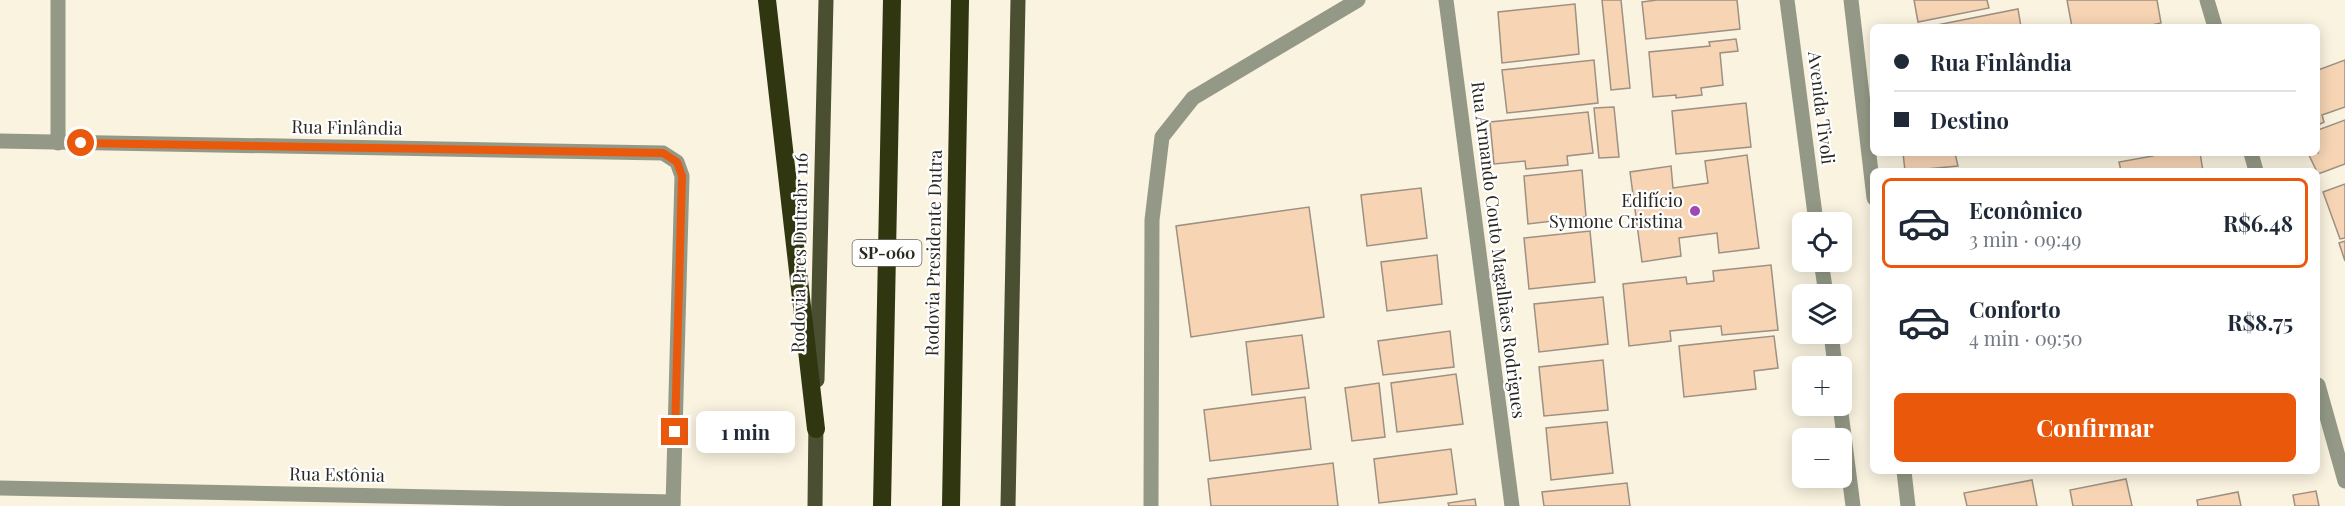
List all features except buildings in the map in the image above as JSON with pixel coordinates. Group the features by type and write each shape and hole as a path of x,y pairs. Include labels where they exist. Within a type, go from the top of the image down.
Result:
{"highway":[{"path":"766,0 816,429"},
{"name":"SP-060","path":"882,506 892,0"},
{"name":"Rodovia Presidente Dutra","path":"951,506 960,0"}],"main road":[{"name":"Rodovia Pres Dutrabr 116","path":"815,506 826,0"},
{"path":"1008,506 1018,0"}],"street":[{"path":"58,0 58,143"},
{"path":"1151,506 1152,220 1162,137 1193,98 1358,0"},
{"name":"Rua Armando Couto Magalhães Rodrigues","path":"1446,0 1512,506"},
{"name":"Avenida Tivoli","path":"1787,0 1815,212"},
{"path":"1851,0 1871,168"},
{"path":"2207,0 2214,24"},
{"name":"Rua Finlândia","path":"0,141 663,153 677,162 682,176 673,504"},
{"path":"2320,392 2345,481"},
{"path":"1841,416 1853,506"},
{"path":"1904,474 1908,506"},
{"name":"Rua Estônia","path":"0,488 673,504"}],"place":[{"name":"Edifício Symone Cristina","path":"1695,211"}],"route":[{"path":"81,143 663,153 677,162 682,176 675,432"}]}
